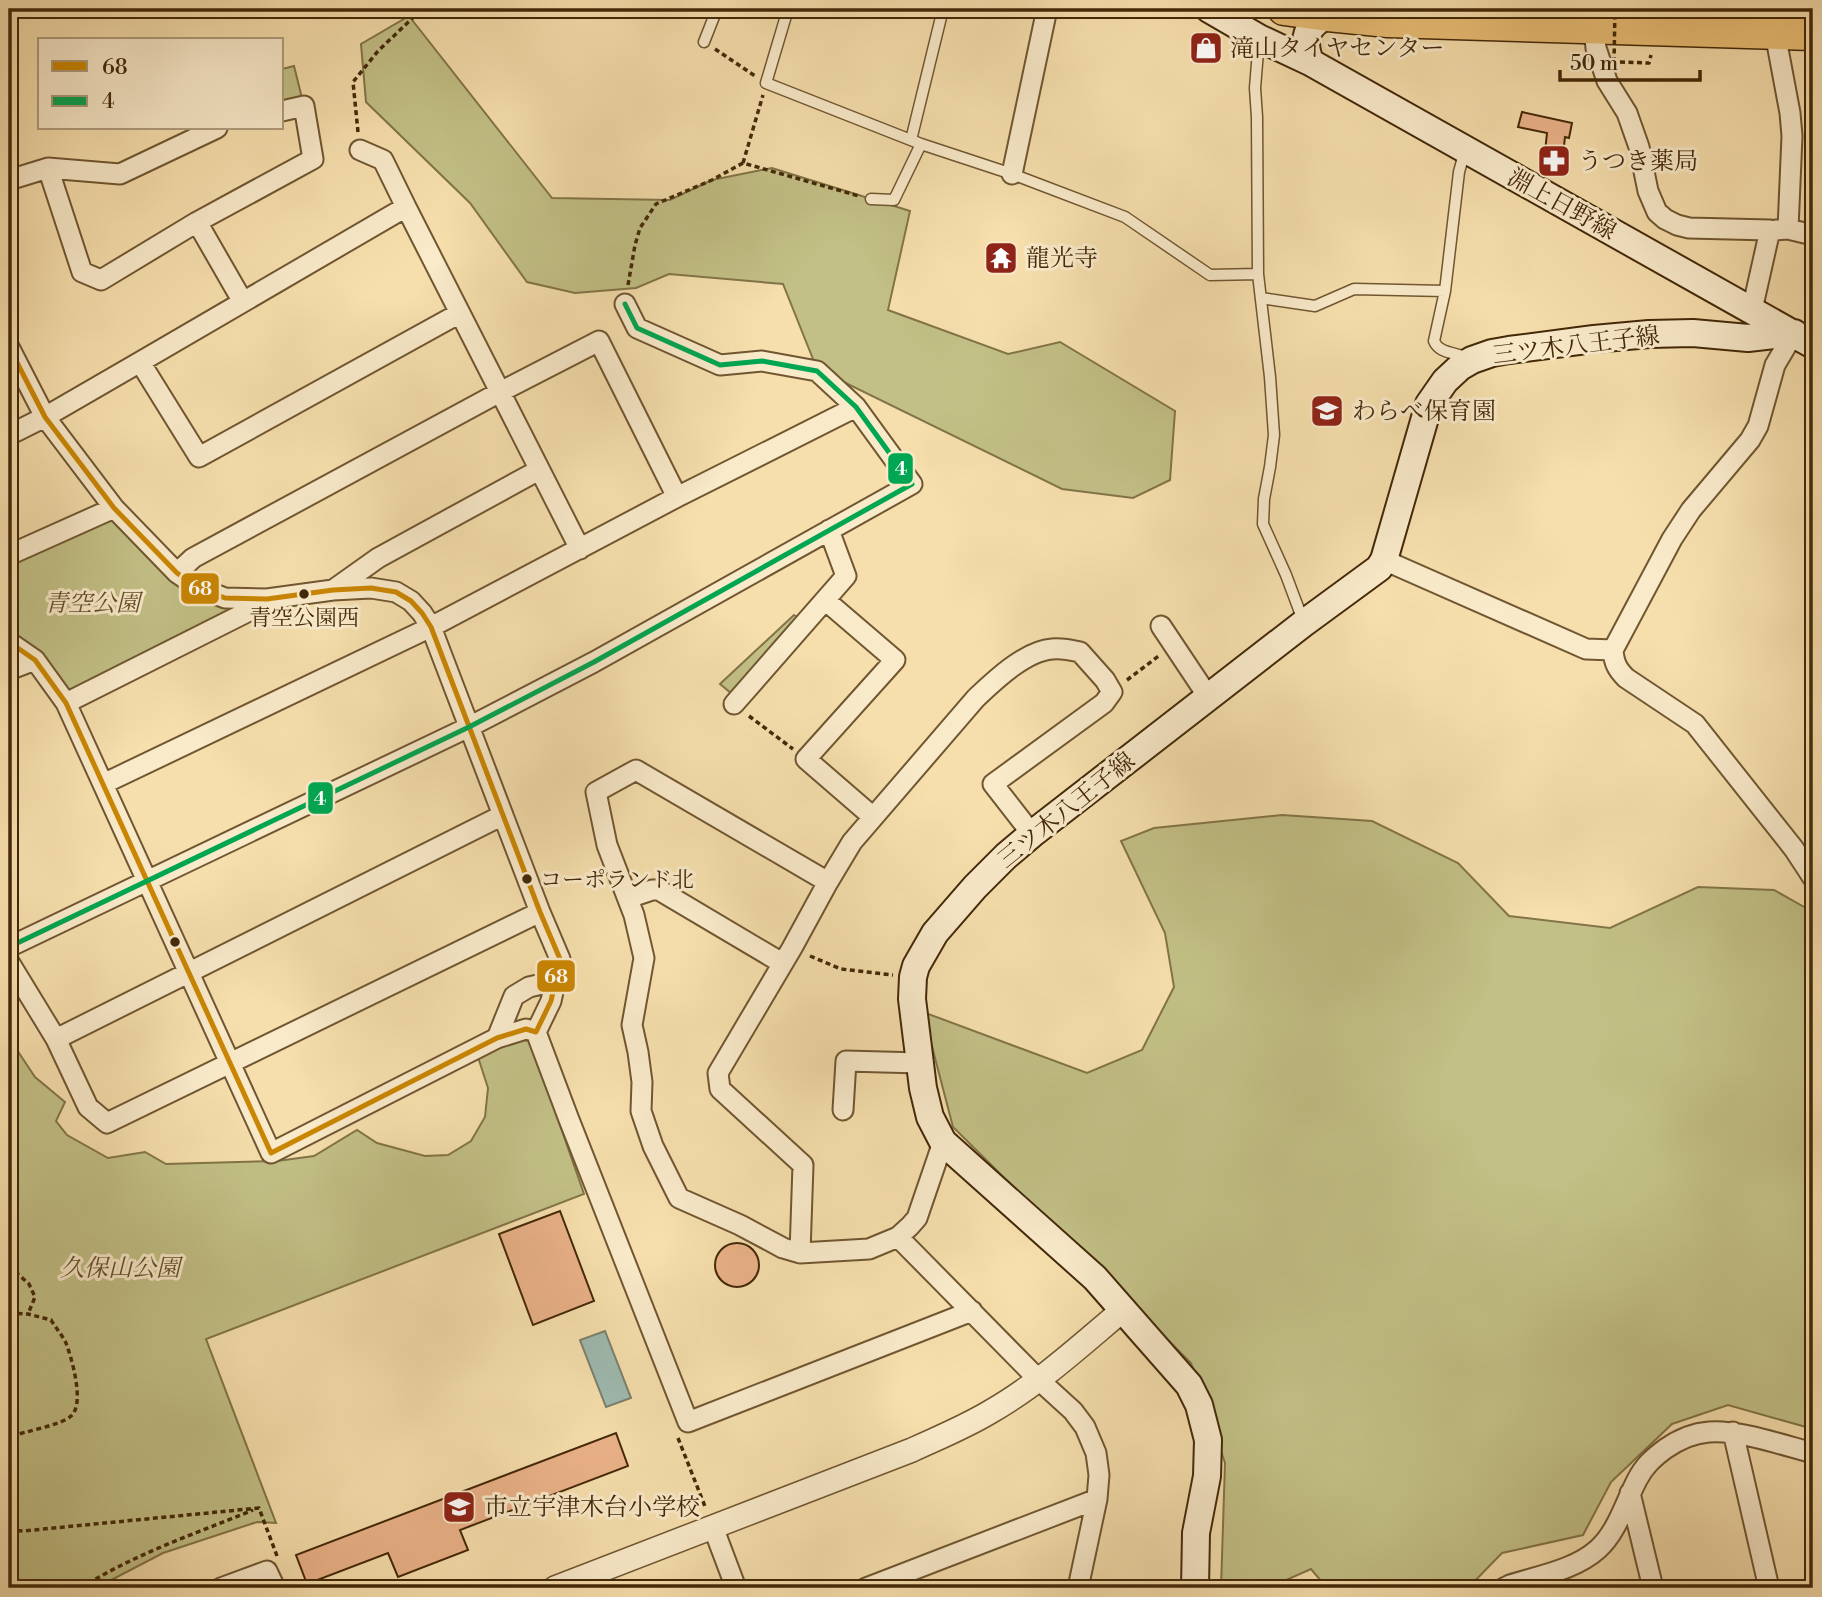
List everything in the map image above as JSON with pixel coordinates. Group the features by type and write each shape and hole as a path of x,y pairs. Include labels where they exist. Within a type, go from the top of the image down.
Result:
{"highway":[{"path":"1284,9 1388,20 1523,25 1604,18 1813,34"},
{"path":"1464,9 1523,25"}],"main road":[{"name":"淵上日野線","path":"1209,9 1259,38 1310,62 1803,339"},
{"name":"淵上日野線","path":"1272,9 1310,62"},
{"path":"1310,62 1306,51 1307,33 1320,19 1328,15"},
{"name":"三ツ木八王子線","path":"1195,1588 1196,1532 1208,1466 1206,1425 1199,1405 1189,1385 1095,1278 943,1142 930,1117 912,999 913,977 921,954 947,918 1006,856 1032,834 1378,568 1384,560 1429,404 1445,381 1472,360 1509,350 1621,336 1693,333 1803,339"}],"street":[{"path":"1012,174 1047,9"},
{"path":"1604,18 1596,48 1607,81 1626,113 1639,147 1648,191 1657,212 1665,219 1689,228 1779,230 1813,235"},
{"path":"1752,310 1779,230 1792,136 1774,33"},
{"path":"48,168 82,272 101,280 197,222 313,159 304,106 284,111"},
{"path":"9,180 48,168 120,174 213,130"},
{"path":"360,150 383,160 580,549"},
{"path":"9,435 45,417 406,207"},
{"path":"197,222 243,302"},
{"path":"9,947 469,727 594,662 912,484 856,407 817,371 762,361 720,365 637,328 625,304"},
{"path":"140,362 199,457 460,313"},
{"path":"1803,339 1775,365 1758,426 1750,440 1691,510 1672,539 1613,650 1617,670 1695,724 1794,849 1813,878"},
{"path":"177,573 193,558 599,341 677,497"},
{"path":"9,347 45,417 114,508 177,573 199,588 225,598 267,599 333,590 371,588 396,592 411,601 431,627 560,959 551,1001 536,1032 688,1422 972,1311"},
{"path":"103,784 431,627 677,497 856,407"},
{"path":"333,590 377,558 539,470"},
{"path":"9,555 114,508"},
{"path":"734,705 846,576 829,530"},
{"path":"1384,560 1586,649 1613,650"},
{"path":"66,703 255,608 267,599"},
{"path":"825,600 895,660 806,759 873,817"},
{"path":"1161,626 1209,698"},
{"path":"9,642 35,660 66,703 271,1153 497,1038 526,1029 536,1032"},
{"path":"800,1253 803,1165 720,1089 718,1073 852,842 873,817 976,698 995,681 1033,654 1050,649 1080,652 1112,692 1104,703 993,784 1032,834"},
{"path":"9,670 35,660"},
{"path":"828,882 636,770 596,792 607,845 634,915 644,958 632,1025 642,1082 641,1111 653,1146 679,1198 783,1248 800,1253 869,1249 898,1237 917,1218 943,1142"},
{"path":"56,1039 503,815"},
{"path":"628,898 659,890 787,956"},
{"path":"9,962 56,1039 88,1107 107,1123 540,912"},
{"path":"497,1038 514,996 555,976"},
{"path":"843,1110 846,1061 920,1063"},
{"path":"898,1237 1073,1411 1085,1427 1098,1464 1097,1499 1078,1588"},
{"path":"555,1588 912,1450 991,1412 1039,1380 1124,1309"},
{"path":"1504,1588 1578,1562 1598,1549 1613,1531 1648,1462 1687,1437 1710,1432 1733,1433 1813,1453"},
{"path":"1733,1433 1769,1588"},
{"path":"1630,1493 1653,1588"},
{"path":"866,1588 1097,1499"},
{"path":"713,1527 736,1588"},
{"path":"221,1588 267,1571 275,1588"}],"lane":[{"path":"704,42 717,9"},
{"path":"788,9 766,83 916,142 1012,174 1125,217 1210,275 1258,275"},
{"path":"871,199 894,200 916,142 943,9"},
{"path":"1259,38 1255,89 1258,275 1274,435 1263,524 1304,624"},
{"path":"1465,150 1459,172 1445,291 1434,341 1435,346 1440,349 1472,360"},
{"path":"1261,299 1315,306 1354,289 1445,291"}],"path":[{"path":"360,150 353,82 378,51 422,9"},
{"path":"1604,18 1614,62 1649,63 1651,55"},
{"path":"704,42 766,83 743,163"},
{"path":"625,304 640,228 656,204 712,180 743,163 871,199"},
{"path":"1112,692 1174,645"},
{"path":"734,705 806,759"},
{"path":"787,956 841,970 913,977"},
{"path":"9,1266 29,1284 35,1297 28,1314"},
{"path":"9,1313 28,1314 51,1320 65,1343 77,1385 78,1404 71,1417 9,1437"},
{"path":"9,1530 23,1531 259,1508"},
{"path":"259,1508 281,1565"},
{"path":"81,1588 131,1559 259,1508"}],"green space":[{"path":"409,16 552,198 670,200 712,180 772,168 910,211 888,310 1008,354 1060,342 1175,411 1170,480 1133,498 1062,489 817,369 783,284 669,274 636,288 575,293 527,282 470,203 366,102 361,44"},
{"path":"294,66 304,106 284,111 284,68"},
{"name":"青空公園","path":"114,508 199,588 267,599 66,703 9,642 9,555"},
{"path":"794,615 806,622 738,699 720,684"},
{"path":"1282,815 1372,821 1458,863 1509,916 1610,928 1698,887 1774,890 1813,912 1813,1429 1728,1405 1672,1424 1611,1482 1583,1535 1502,1553 1468,1588 1327,1588 1311,1569 1268,1588 1221,1588 1225,1463 1191,1363 953,1127 923,1012 1087,1073 1142,1050 1174,987 1165,933 1121,841 1154,828"},
{"name":"久保山公園","path":"9,1038 35,1077 65,1102 56,1121 67,1135 108,1158 145,1152 166,1164 277,1161 314,1156 357,1130 377,1143 425,1156 448,1155 471,1141 485,1117 488,1088 477,1054 524,1038 531,1042 584,1194 206,1339 276,1523 257,1522 163,1553 96,1588 9,1588"}],"water":[{"path":"605,1331 631,1398 606,1407 580,1340"}],"building":[{"path":"1522,112 1572,123 1569,138 1565,137 1561,172 1543,170 1547,133 1518,127"},
{"path":"560,1211 594,1301 533,1325 499,1234"},
{"path":"737,1243 752,1250 759,1265 752,1280 737,1287 722,1280 715,1265 722,1250"},
{"path":"616,1433 628,1466 460,1530 468,1550 398,1577 388,1553 307,1584 296,1555"}],"transit line":[{"name":"4","path":"9,947 469,727 594,662 912,484 856,407 817,371 762,361 720,365 637,328 625,304"},
{"name":"68","path":"9,347 45,417 114,508 177,573 199,588 225,598 267,599 371,588 396,592 411,601 422,613 431,627 560,959 551,1001 536,1032 526,1029 497,1038 271,1153 66,703 35,660 9,642"}],"place":[{"name":"滝山タイヤセンター","path":"1206,48"},
{"name":"うつき薬局","path":"1554,161"},
{"name":"龍光寺","path":"1001,258"},
{"name":"わらべ保育園","path":"1327,411"},
{"name":"青空公園西","path":"304,594"},
{"name":"コーポランド北","path":"527,879"},
{"name":"市立宇津木台小学校","path":"459,1507"}]}
